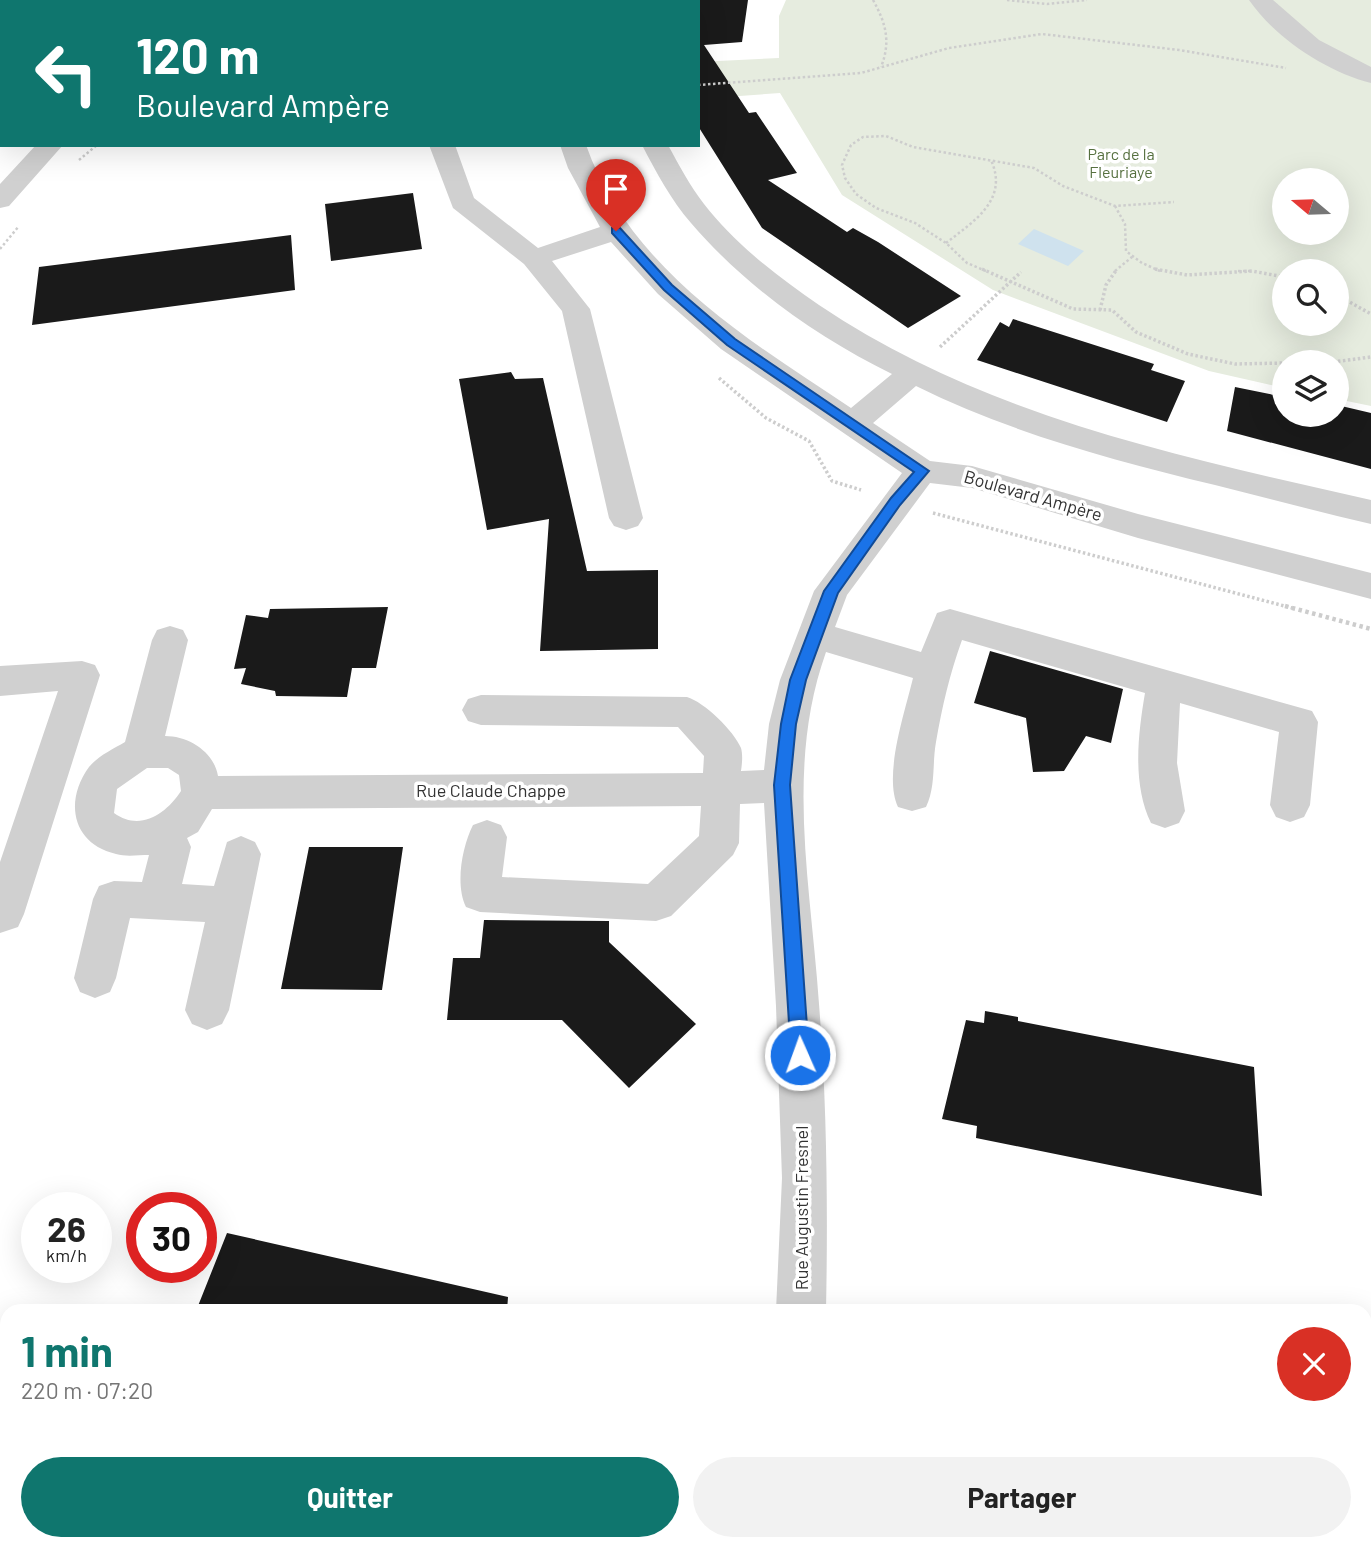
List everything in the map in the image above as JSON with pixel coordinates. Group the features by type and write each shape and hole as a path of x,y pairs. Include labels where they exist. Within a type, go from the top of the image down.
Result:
{"street":[{"path":"1260,0 1307,43 1360,72"},
{"path":"0,200 48,147"},
{"path":"443,147 462,202 534,258 576,309 626,518"},
{"name":"Boulevard Ampère","path":"573,147 581,168 616,231 668,288 731,342 922,471 972,477 1138,526 1371,586"},
{"path":"656,147 670,174 699,216 736,255 785,295 849,337 914,371 1031,422 1114,450 1371,512"},
{"path":"534,258 616,231"},
{"path":"854,424 914,371"},
{"name":"Rue Augustin Fresnel","path":"802,1304 805,1178 798,1006 782,785 791,713 798,680 831,591 922,471"},
{"path":"912,795 916,745 933,670 950,623 1299,722 1290,805"},
{"path":"814,635 933,670"},
{"path":"142,752 170,640"},
{"path":"0,681 82,675 3,914 0,914"},
{"path":"1165,684 1157,743 1157,781 1165,811"},
{"path":"481,710 687,712 723,751 719,843 656,903 480,894 487,837"},
{"path":"142,752 175,752 197,767 201,793 184,820 152,838 118,838 95,821 93,794 111,768 142,752"},
{"name":"Rue Claude Chappe","path":"201,793 723,789 782,785"},
{"path":"43,793 93,794"},
{"path":"158,901 171,847 162,832"},
{"path":"207,1010 241,854"},
{"path":"95,978 114,899 230,905"}],"path":[{"path":"873,0 888,30 889,44 881,68"},
{"path":"1007,0 1059,6 1087,0"},
{"path":"700,85 861,73 949,48 1042,34 1179,50 1293,69 1360,72"},
{"path":"1174,202 1115,206 1063,186 1034,168 913,147 886,136 863,137 851,145 842,165 845,178 856,194 876,208 915,223 946,243 967,263 1073,309 1112,310 1136,332 1188,354 1235,364 1272,363"},
{"path":"946,243 987,208 996,192 998,170 991,160"},
{"path":"1115,206 1125,224 1126,251 1140,265 1179,275 1252,271 1272,275"},
{"path":"1100,310 1104,284 1116,269 1132,257"},
{"path":"914,371 1021,272"},
{"path":"1349,302 1371,314"},
{"path":"1349,360 1371,357"}],"green space":[{"name":"Parc de la Fleuriaye","path":"786,0 1371,0 1371,406 1349,401 1349,350 1272,350 1272,385 1209,371 993,290 842,195 780,93 700,99 700,62 779,58 779,16"}],"water":[{"path":"1034,229 1084,251 1068,266 1018,244"}],"building":[{"path":"700,0 748,0 742,42 704,45 749,113 756,112 797,173 768,180 847,232 853,228 878,242 961,296 908,328 762,228 700,129"},
{"path":"413,193 422,249 331,261 325,204"},
{"path":"291,235 295,290 32,325 39,267"},
{"path":"1013,319 1154,364 1151,370 1185,381 1167,422 977,360 1000,322 1009,327"},
{"path":"511,372 515,379 543,378 587,571 658,570 658,649 540,651 549,519 487,530 459,379"},
{"path":"1235,387 1272,395 1272,427 1349,427 1349,408 1371,413 1371,469 1227,431"},
{"path":"388,607 376,668 352,668 347,697 276,696 275,691 241,684 246,668 234,669 246,615 268,618 270,609"},
{"path":"990,651 1123,689 1111,743 1086,736 1064,771 1033,772 1026,718 974,703"},
{"path":"309,847 403,847 382,990 281,989"},
{"path":"484,920 609,921 609,942 696,1024 629,1088 562,1020 447,1020 453,958 480,958"},
{"path":"985,1011 1018,1017 1018,1021 1254,1067 1262,1196 976,1138 977,1126 942,1119 966,1020 984,1023"},
{"path":"227,1233 508,1297 508,1304 199,1304 207,1283 217,1283 217,1258"}],"route":[{"path":"616,231 668,288 731,342 922,471 904,491 831,591 798,680 788,724 782,785 800,1055"}]}
